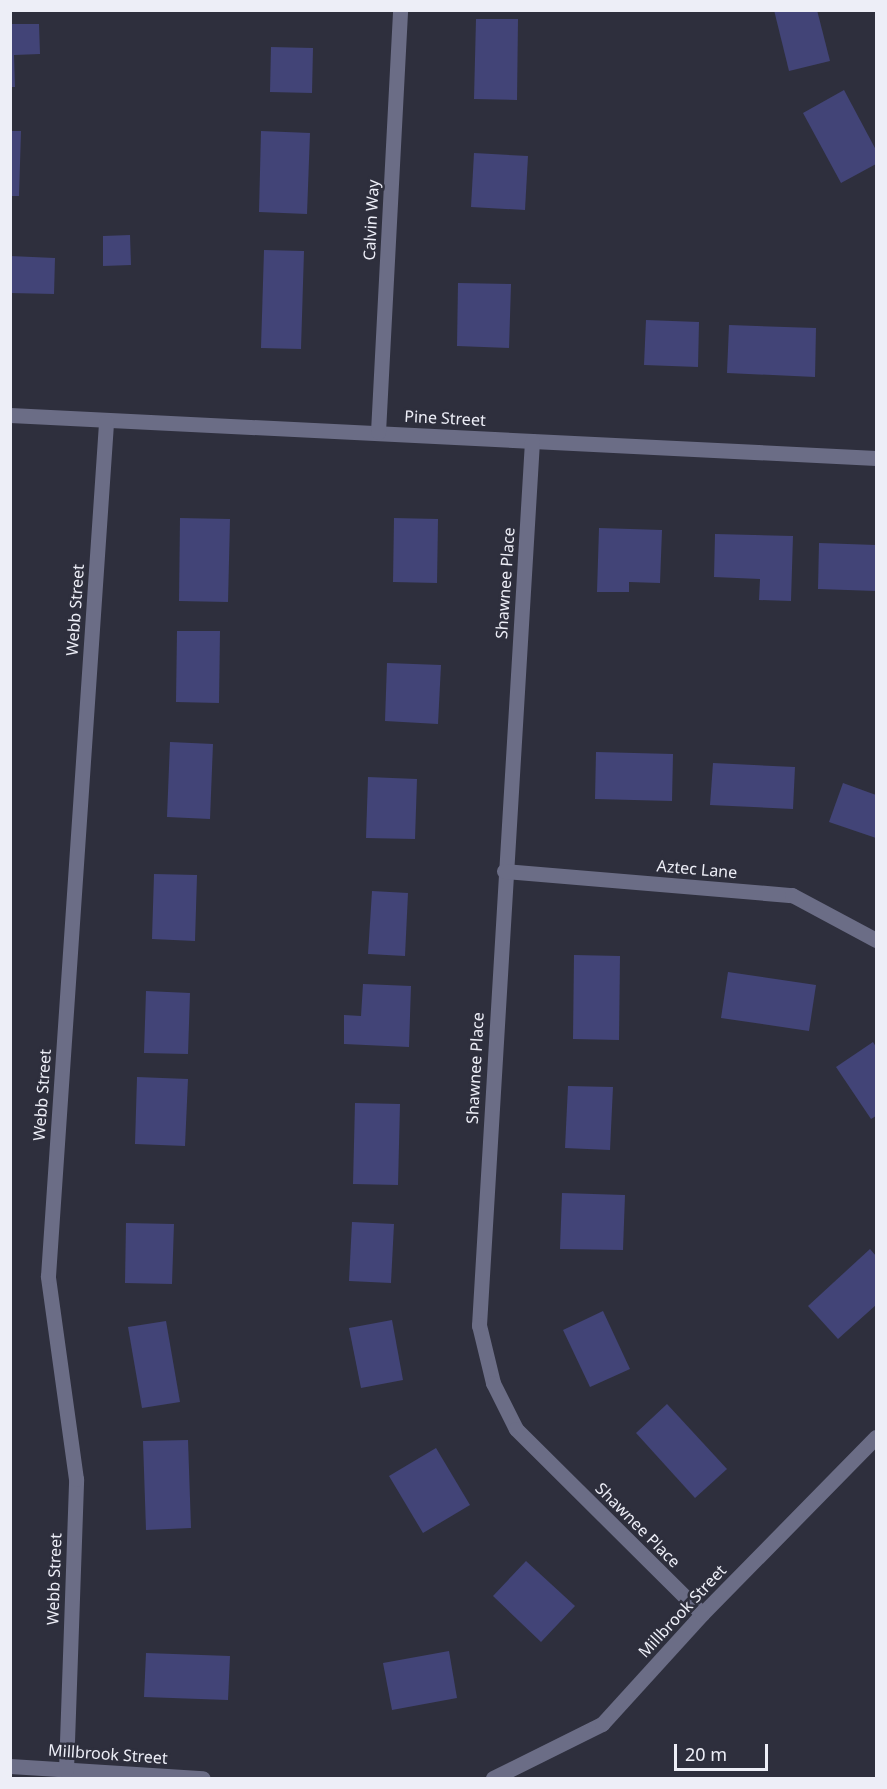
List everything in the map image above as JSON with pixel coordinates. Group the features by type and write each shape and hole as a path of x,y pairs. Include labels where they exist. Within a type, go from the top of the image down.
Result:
{"street":[{"name":"Calvin Way","path":"378,432 400,10"},
{"name":"Pine Street","path":"10,416 106,422 378,432 876,458"},
{"name":"Webb Street","path":"66,1770 76,1479 48,1276 106,422"},
{"name":"Shawnee Place","path":"532,441 504,871 479,1325 493,1383 516,1429 702,1614"},
{"name":"Aztec Lane","path":"504,871 792,896 876,940"},
{"name":"Millbrook Street","path":"493,1779 602,1724 702,1614 876,1437"},
{"name":"Millbrook Street","path":"10,1766 203,1779"}],"building":[{"path":"774,10 817,10 830,61 789,71"},
{"path":"476,19 518,19 517,100 474,99"},
{"path":"10,24 39,24 40,54 14,55 15,87 10,87"},
{"path":"271,47 313,48 312,93 270,92"},
{"path":"844,90 876,150 876,164 841,183 803,113"},
{"path":"10,131 21,131 19,196 10,196"},
{"path":"261,131 310,133 307,214 259,212"},
{"path":"474,153 528,156 525,210 471,207"},
{"path":"130,235 131,265 103,266 103,236"},
{"path":"264,250 304,251 301,349 261,348"},
{"path":"10,256 55,258 54,294 10,293"},
{"path":"458,283 511,284 509,348 457,346"},
{"path":"646,320 699,322 698,367 644,365"},
{"path":"729,325 816,328 815,377 727,373"},
{"path":"180,518 230,519 228,602 179,601"},
{"path":"394,518 438,519 437,583 393,582"},
{"path":"599,528 662,530 660,583 629,582 629,592 597,592"},
{"path":"715,534 793,536 791,601 759,600 760,579 714,577"},
{"path":"819,543 876,545 876,591 818,589"},
{"path":"177,631 220,631 219,703 176,702"},
{"path":"387,663 441,665 438,724 385,721"},
{"path":"170,742 213,744 210,819 167,817"},
{"path":"596,752 673,754 672,801 595,799"},
{"path":"713,763 795,767 793,809 710,805"},
{"path":"368,777 417,779 415,839 366,838"},
{"path":"843,783 876,795 876,838 829,822"},
{"path":"154,874 197,875 195,941 152,939"},
{"path":"372,891 408,893 405,956 368,954"},
{"path":"574,955 620,956 619,1040 573,1039"},
{"path":"728,972 816,985 809,1031 721,1018"},
{"path":"363,984 411,986 409,1047 344,1044 344,1015 361,1016"},
{"path":"146,991 190,993 188,1054 144,1053"},
{"path":"873,1042 876,1047 876,1116 871,1119 836,1067"},
{"path":"137,1077 188,1079 185,1146 135,1144"},
{"path":"568,1086 613,1087 610,1150 565,1148"},
{"path":"355,1103 400,1104 398,1185 353,1184"},
{"path":"562,1193 625,1195 623,1250 560,1249"},
{"path":"352,1222 394,1224 391,1283 349,1281"},
{"path":"126,1223 174,1224 172,1284 125,1283"},
{"path":"870,1249 876,1256 876,1305 838,1339 808,1306"},
{"path":"603,1311 630,1369 590,1387 563,1330"},
{"path":"392,1320 403,1380 361,1388 349,1328"},
{"path":"166,1321 180,1402 142,1408 128,1327"},
{"path":"667,1404 727,1469 695,1498 636,1433"},
{"path":"188,1440 191,1528 146,1530 143,1441"},
{"path":"436,1448 470,1505 423,1533 389,1476"},
{"path":"526,1561 575,1606 541,1642 493,1596"},
{"path":"449,1651 457,1698 392,1710 383,1663"},
{"path":"146,1653 230,1656 228,1700 144,1697"}]}
